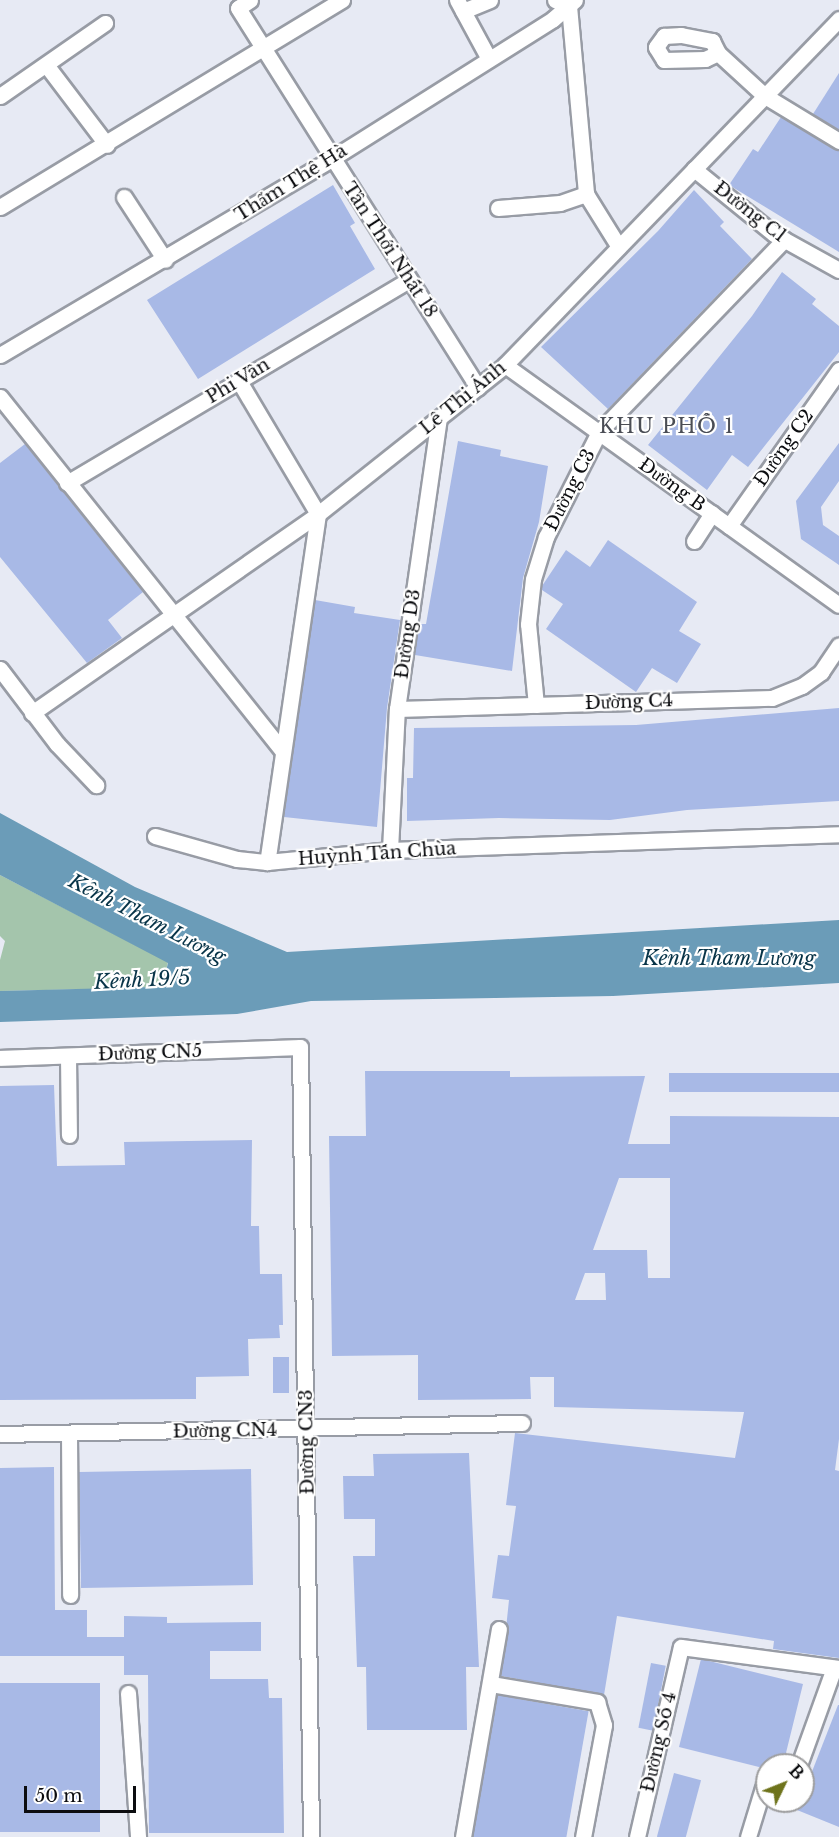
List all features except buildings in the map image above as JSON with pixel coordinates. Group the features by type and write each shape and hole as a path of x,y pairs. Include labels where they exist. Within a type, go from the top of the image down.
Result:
{"street":[{"path":"0,207 263,51 342,0"},
{"path":"489,59 460,5 490,0"},
{"path":"566,2 586,194 619,247"},
{"name":"Thẩm Thệ Hà","path":"0,355 165,260 331,159 489,59 566,2"},
{"name":"Tân Thới Nhất 18","path":"244,4 263,51 478,387"},
{"name":"Lê Thị Ánh","path":"32,713 174,618 318,514 505,365 839,20"},
{"path":"0,96 47,66 105,22"},
{"path":"718,53 765,96 839,141"},
{"path":"47,66 106,145"},
{"name":"Đường C1","path":"694,169 784,240 839,270"},
{"path":"498,208 560,203 586,194"},
{"path":"124,197 165,260"},
{"name":"Đường C3","path":"536,705 528,624 533,579 546,537 599,432 784,240"},
{"name":"Phi Vân","path":"67,483 409,280"},
{"name":"Đường B","path":"505,365 839,605"},
{"name":"Đường C2","path":"729,526 839,370"},
{"path":"240,381 318,514 267,862"},
{"path":"0,397 174,618 282,750"},
{"name":"Đường D3","path":"390,850 397,709 439,418"},
{"path":"694,541 712,513"},
{"name":"Đường C4","path":"397,709 772,698 802,686 821,672 839,645"},
{"path":"0,669 32,713 96,785"},
{"name":"Huỳnh Tấn Chùa","path":"155,836 237,859 267,862 390,850 839,834"},
{"name":"Đường CN5","path":"0,1059 300,1047"},
{"name":"Đường CN3","path":"300,1047 311,1837"},
{"path":"68,1056 69,1135"},
{"name":"Đường CN4","path":"0,1434 307,1430 522,1423"},
{"path":"69,1433 70,1595"},
{"path":"463,1837 499,1629"},
{"name":"Đường Số 4","path":"637,1837 681,1647 836,1668"},
{"path":"804,1753 836,1668"},
{"path":"491,1684 597,1702 604,1725 583,1837"},
{"path":"128,1693 138,1837"},
{"path":"748,1837 755,1813"}],"green space":[{"path":"0,875 168,962 164,979 152,987 0,991 0,960 5,941 0,936"}],"water":[{"name":"Kênh Tham Lương","path":"0,813 135,887 287,952 839,920 839,983 613,996 311,1001 237,1014 0,1022 0,991 152,987 164,979 168,963 0,875"}],"district":[{"name":"KHU PHỐ 1","path":"667,426"}],"water label":[{"name":"Kênh 19/5","path":"142,980"}]}
